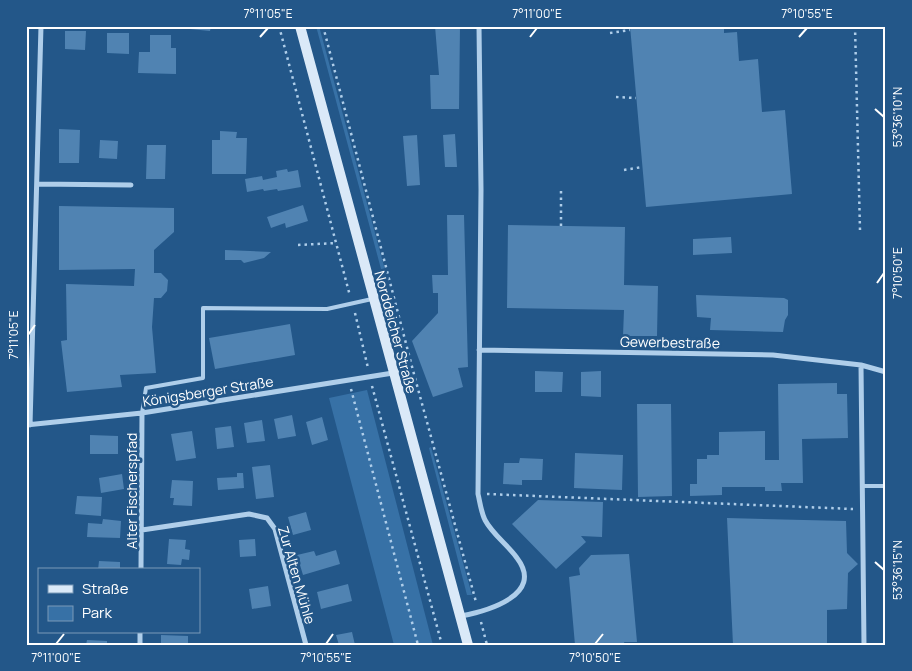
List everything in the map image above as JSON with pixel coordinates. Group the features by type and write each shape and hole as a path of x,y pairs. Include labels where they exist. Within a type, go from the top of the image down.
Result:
{"main road":[{"name":"Norddeicher Straße","path":"300,26 372,299 468,645"}],"street":[{"path":"28,425 41,26"},
{"path":"461,616 503,604 516,595 524,581 524,568 485,519 478,494 481,190 479,26"},
{"path":"37,184 130,185"},
{"name":"Gewerbestraße","path":"479,350 774,354 861,365 886,372"},
{"path":"861,365 864,645"},
{"name":"Königsberger Straße","path":"28,425 142,413 393,374"},
{"name":"Alter Fischerspfad","path":"141,568 142,413"},
{"name":"Zur Alten Mühle","path":"142,530 249,514 267,518 275,529 306,645"}],"lane":[{"path":"142,413 146,388 203,378 203,308 327,310 372,299"},
{"path":"862,486 886,486"}],"path":[{"path":"279,26 442,645"},
{"path":"323,26 412,369 487,645"},
{"path":"855,26 860,230"},
{"path":"610,33 630,30"},
{"path":"616,97 636,98"},
{"path":"624,170 642,167"},
{"path":"560,226 561,188"},
{"path":"298,245 336,243"},
{"path":"349,380 418,645"},
{"path":"478,494 862,509"}],"green space":[{"path":"316,26 319,26 385,270 381,269"},
{"path":"367,390 433,645 394,645 329,398"},
{"path":"431,447 472,595 467,595 429,448"}],"building":[{"path":"190,26 211,26 210,31 190,29"},
{"path":"435,26 460,26 459,109 431,109 430,75 439,75"},
{"path":"630,26 724,26 724,33 737,32 739,61 758,59 762,112 785,110 792,194 646,207"},
{"path":"65,31 86,31 85,50 65,49"},
{"path":"107,33 129,33 129,54 107,53"},
{"path":"150,35 171,35 171,48 176,48 176,74 138,73 139,52 150,52"},
{"path":"59,129 80,130 79,163 59,163"},
{"path":"220,131 237,132 236,138 247,138 246,174 212,174 212,140 220,140"},
{"path":"455,134 457,167 445,167 443,135"},
{"path":"417,135 420,185 407,186 403,136"},
{"path":"100,140 118,141 117,159 99,158"},
{"path":"147,145 166,145 165,179 146,179"},
{"path":"287,169 288,172 298,170 301,187 278,191 277,189 264,191 263,189 247,192 245,179 262,176 263,180 277,177 276,171"},
{"path":"303,205 308,221 286,228 285,223 271,228 267,217"},
{"path":"59,206 174,208 174,232 154,250 154,273 161,273 168,280 167,291 161,298 154,298 152,327 156,373 120,375 122,387 67,392 61,341 67,340 66,284 134,286 135,269 59,270"},
{"path":"447,215 464,215 468,367 458,368 463,387 433,397 412,341 438,313 438,293 433,293 432,275 448,275"},
{"path":"508,225 625,227 624,285 658,286 657,336 623,336 624,310 507,308"},
{"path":"731,237 732,253 693,255 693,239"},
{"path":"225,250 271,252 264,258 244,263 241,260 225,260"},
{"path":"696,295 784,298 788,300 788,315 783,332 710,330 711,318 697,317"},
{"path":"290,324 295,355 215,369 209,338"},
{"path":"535,371 563,372 562,392 535,392"},
{"path":"601,371 601,397 581,396 581,372"},
{"path":"837,383 837,394 847,394 848,438 802,439 803,483 781,483 782,491 765,491 765,487 722,487 722,495 690,496 690,484 697,484 697,459 707,459 707,455 719,455 719,432 765,431 765,460 779,460 778,384"},
{"path":"637,404 671,404 672,496 638,497"},
{"path":"292,415 296,436 278,439 274,419"},
{"path":"322,417 328,440 312,445 306,422"},
{"path":"262,420 265,441 247,443 244,423"},
{"path":"231,426 234,447 217,449 215,428"},
{"path":"192,431 196,458 176,461 171,434"},
{"path":"90,435 118,436 118,454 90,454"},
{"path":"575,453 623,455 622,490 574,488"},
{"path":"520,458 543,459 542,480 522,480 522,485 503,484 504,463 519,463"},
{"path":"270,465 274,497 256,499 252,467"},
{"path":"237,473 243,473 244,488 218,490 217,478 237,477"},
{"path":"122,474 124,489 101,493 99,478"},
{"path":"172,480 193,481 192,506 173,505 174,498 170,498"},
{"path":"77,496 102,497 101,516 75,514"},
{"path":"538,500 603,502 602,537 581,536 586,542 556,569 512,524"},
{"path":"306,512 311,530 293,535 288,517"},
{"path":"727,518 846,521 847,553 858,564 848,573 847,609 827,610 827,645 733,645"},
{"path":"103,519 121,521 120,538 87,537 88,523 102,524"},
{"path":"169,539 186,540 185,549 190,550 189,560 182,559 181,565 167,564"},
{"path":"255,539 256,556 240,557 239,540"},
{"path":"336,550 340,564 303,575 297,555 314,551 316,556"},
{"path":"629,554 637,642 624,642 625,645 575,645 569,577 580,575 579,568 591,555"},
{"path":"99,561 120,562 120,568 98,568"},
{"path":"348,584 352,601 321,609 317,592"},
{"path":"268,586 271,606 252,609 249,589"},
{"path":"352,632 355,645 339,645 336,635"},
{"path":"161,635 188,636 188,645 161,645"},
{"path":"87,640 107,641 107,645 86,645"}]}
